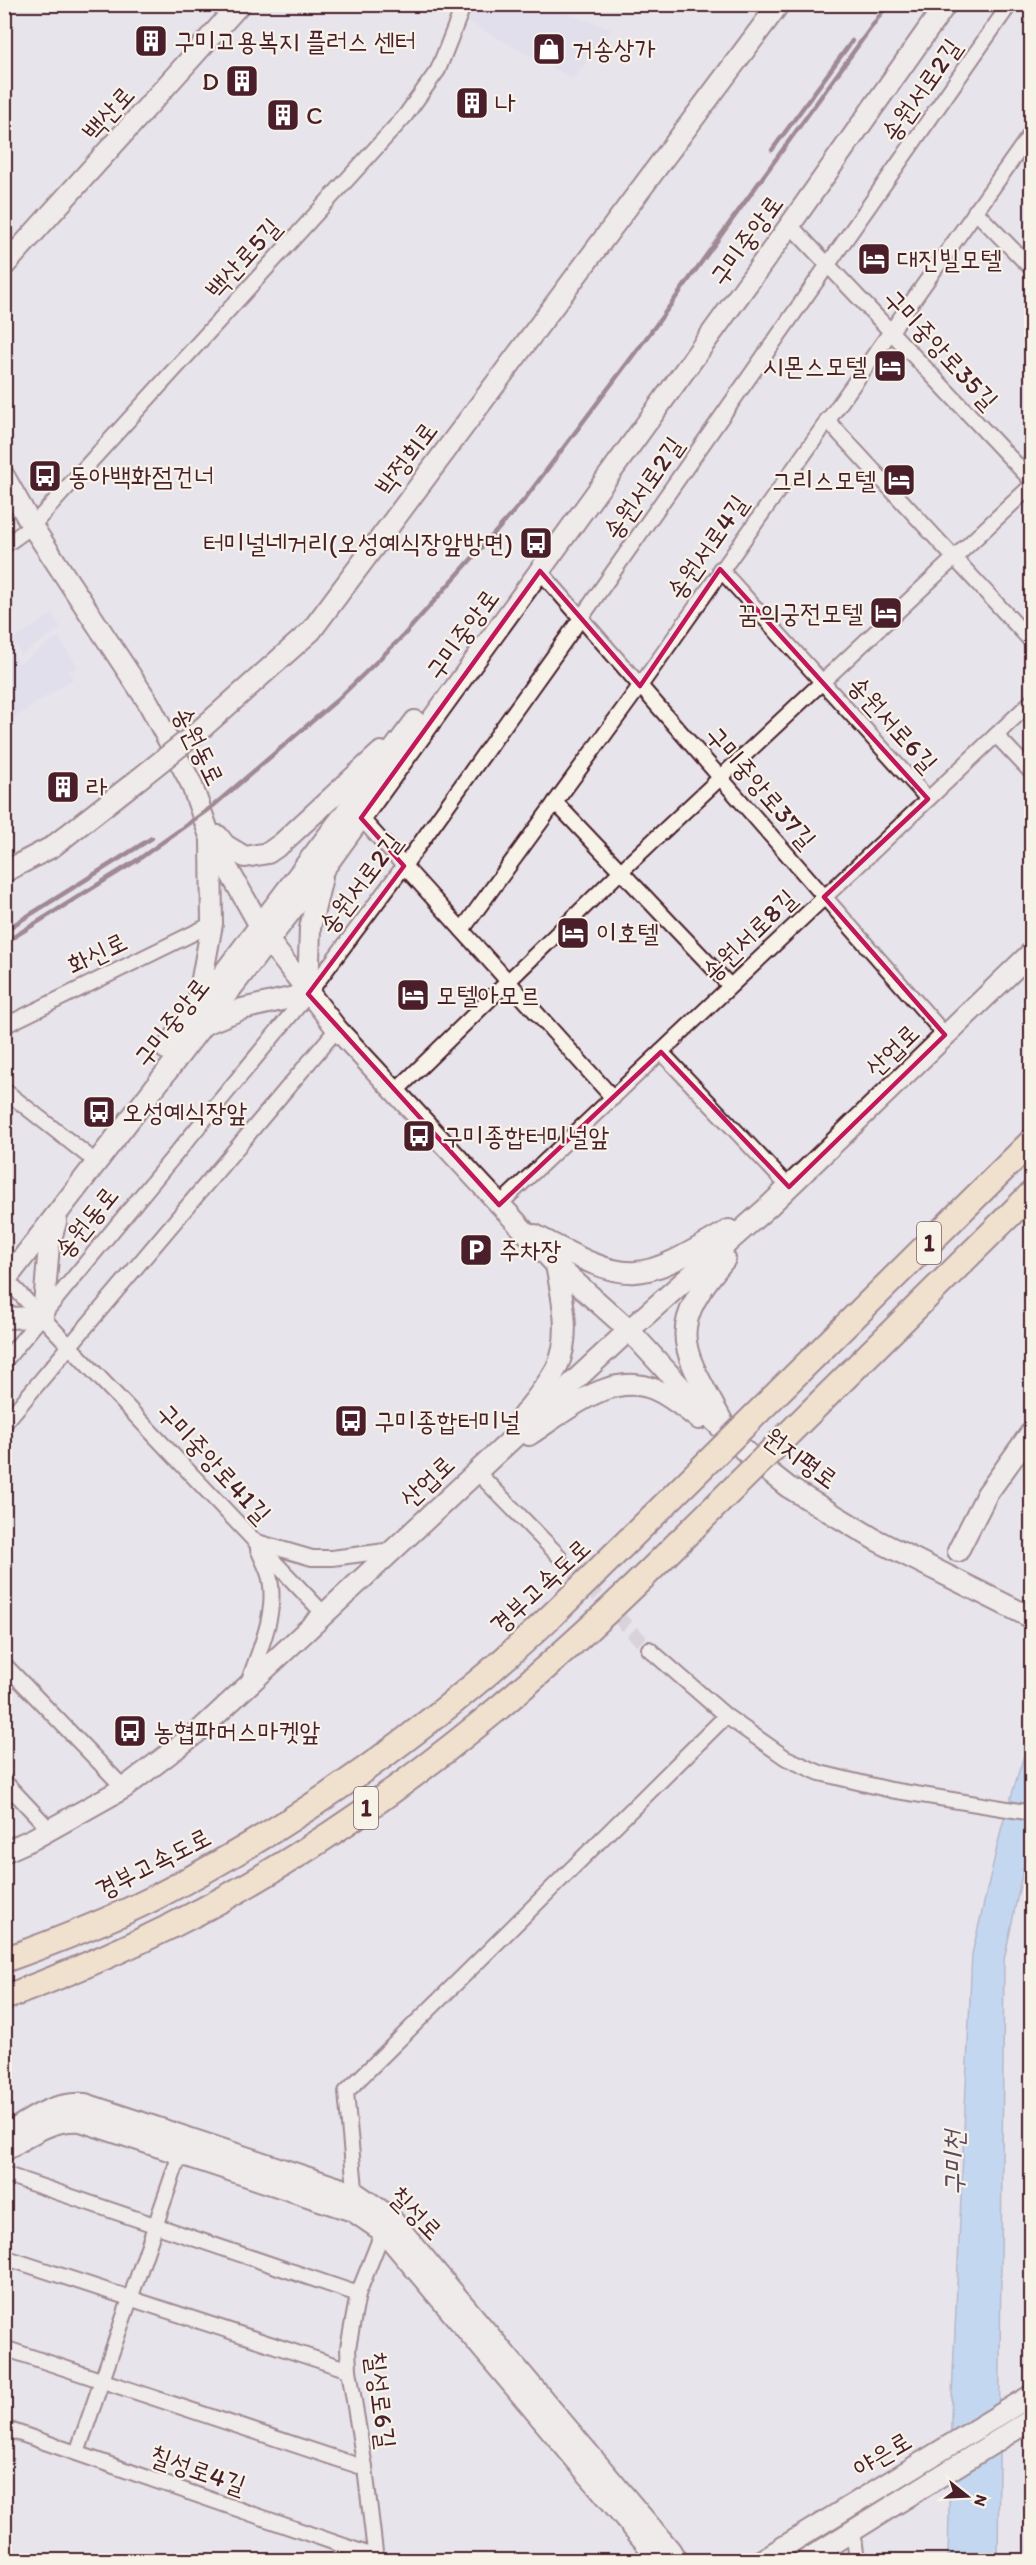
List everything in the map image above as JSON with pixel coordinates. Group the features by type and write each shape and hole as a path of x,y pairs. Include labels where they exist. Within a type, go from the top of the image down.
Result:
{"highway":[{"name":"경부고속도로","path":"4,1960 71,1936 151,1900 233,1854 325,1796 411,1735 487,1674 556,1613 1032,1141"},
{"name":"1","path":"4,1998 80,1969 176,1924 258,1879 335,1831 421,1769 506,1702 572,1645 1032,1193"}],"street":[{"name":"백산로","path":"7,263 240,4"},
{"name":"백산로5길","path":"32,526 405,116 438,70 464,4"},
{"name":"박정희로","path":"4,872 51,847 140,778 200,730 311,631 779,4"},
{"name":"구미중앙로","path":"5,1275 59,1211 199,1018 264,933 416,720 724,300 933,4"},
{"name":"구미중앙로","path":"264,933 326,866 790,225 946,4"},
{"name":"송원서로2길","path":"308,994 404,866 581,618 1010,4"},
{"name":"송원서로4길","path":"462,930 640,686 720,569 1032,132"},
{"path":"975,211 1032,269"},
{"name":"구미중앙로35길","path":"790,225 1032,483"},
{"path":"827,420 1032,642"},
{"name":"송원동로","path":"4,476 32,526 148,702 191,783 211,838 264,933 308,994 337,1029 556,1265 629,1330"},
{"name":"송원서로6길","path":"396,1091 621,871 1032,483"},
{"path":"4,546 32,526"},
{"name":"송원서로6길","path":"720,569 928,799"},
{"name":"구미중앙로37길","path":"540,571 945,1035"},
{"name":"송원서로8길","path":"500,1205 1032,701"},
{"path":"191,783 215,832 225,845 245,857 255,857 281,844 416,720"},
{"path":"996,735 1032,773"},
{"path":"555,802 730,986"},
{"path":"361,818 613,1098"},
{"path":"211,838 212,924 199,1018 308,994 310,928 326,866"},
{"name":"화신로","path":"4,1026 212,924"},
{"name":"산업로","path":"4,1852 50,1830 124,1788 199,1731 629,1330 768,1207 1032,952"},
{"name":"송원동로","path":"44,1317 308,994"},
{"name":"구미중앙로","path":"5,1275 87,1155 199,1018"},
{"path":"4,1424 337,1029"},
{"path":"661,1052 789,1186"},
{"path":"4,1090 87,1155"},
{"path":"520,1227 601,1269 618,1273 639,1273 665,1267 768,1207"},
{"path":"736,1444 688,1359 684,1326 700,1289 768,1207"},
{"path":"4,1362 44,1317 49,1245 59,1211"},
{"path":"482,1467 557,1366 563,1342 564,1320 556,1265"},
{"name":"구미중앙로41길","path":"5,1275 323,1613"},
{"path":"4,1318 44,1317"},
{"name":"원지평로","path":"629,1330 736,1444 808,1500 876,1540 1032,1618"},
{"path":"482,1467 595,1394 618,1386 635,1385 654,1389 736,1444"},
{"path":"958,1551 987,1494 1032,1431"},
{"path":"482,1467 559,1556"},
{"path":"255,1542 312,1558 332,1558 393,1550"},
{"path":"247,1685 268,1626 272,1599 270,1579 255,1542"},
{"path":"649,1649 726,1716 786,1758 820,1773 917,1794 1032,1813"},
{"path":"4,1664 124,1788"},
{"path":"355,2203 346,2092 726,1716"},
{"path":"4,1781 50,1830"},
{"name":"칠성로","path":"4,2136 47,2109 67,2103 85,2104 355,2203 385,2223 670,2550 675,2560"},
{"name":"칠성로","path":"4,2151 43,2126 64,2120 81,2121 180,2154 355,2203"},
{"path":"77,2453 180,2154"},
{"path":"4,2174 358,2294"},
{"name":"칠성로","path":"385,2223 660,2560"},
{"name":"칠성로6길","path":"376,2559 365,2468 349,2370 351,2321 358,2294 385,2223"},
{"path":"4,2257 349,2370"},
{"path":"4,2348 365,2468"},
{"name":"야은로","path":"762,2560 1032,2395"},
{"name":"야은로","path":"806,2560 1032,2419"},
{"name":"칠성로4길","path":"4,2428 376,2559"},
{"path":"857,2527 857,2560"}],"highlighted area":[{"path":"720,569 928,799 824,897 945,1035 789,1187 661,1052 499,1205 308,994 404,866 361,818 540,571 640,686"}],"shaded area":[{"name":"거송상가","path":"464,5 543,5 611,29 573,79 459,17"},
{"path":"52,614 61,628 21,655 12,640"},
{"path":"58,637 78,667 69,672 73,679 5,724 5,646 7,645 19,663"}],"water":[{"path":"1031,1733 1031,1832 1004,1960 998,2560 948,2560 951,2419 972,1954 1002,1826"}],"tunnel":[{"path":"559,1556 649,1649"}],"railway":[{"path":"4,943 139,859 213,806 337,700 403,636 524,500 656,325 888,4"},
{"path":"772,150 852,41"},
{"path":"4,931 152,838"}],"place":[{"name":"구미고용복지 플러스 센터","path":"151,41"},
{"name":"거송상가","path":"549,49"},
{"name":"D","path":"242,81"},
{"name":"나","path":"472,103"},
{"name":"C","path":"283,115"},
{"name":"대진빌모텔","path":"874,259"},
{"name":"시몬스모텔","path":"890,366"},
{"name":"동아백화점건너","path":"45,476"},
{"name":"그리스모텔","path":"899,480"},
{"name":"터미널네거리(오성예식장앞방면)","path":"536,543"},
{"name":"꿈의궁전모텔","path":"886,613"},
{"name":"라","path":"63,787"},
{"name":"이호텔","path":"573,933"},
{"name":"모텔아모르","path":"413,995"},
{"name":"오성예식장앞","path":"99,1112"},
{"name":"구미종합터미널앞","path":"419,1136"},
{"name":"주차장","path":"476,1250"},
{"name":"구미종합터미널","path":"351,1421"},
{"name":"농협파머스마켓앞","path":"130,1731"}],"water label":[{"name":"구미천","path":"954,2163"}]}
